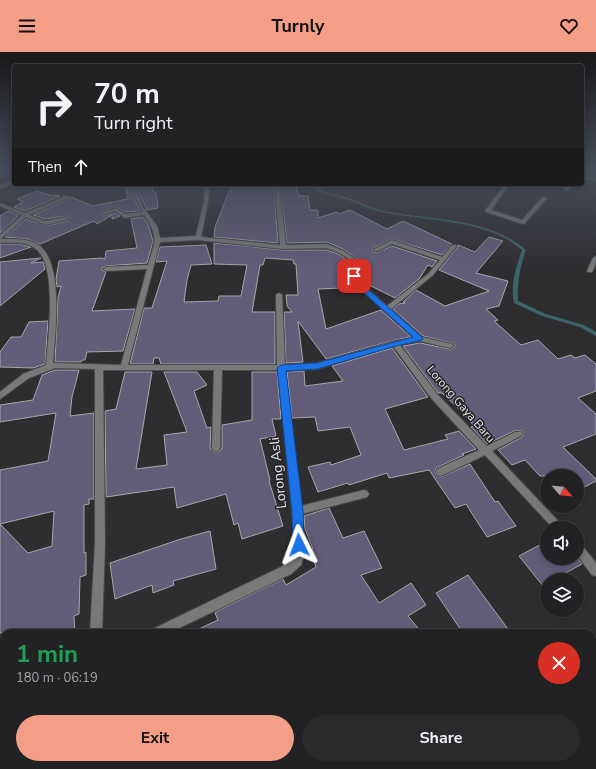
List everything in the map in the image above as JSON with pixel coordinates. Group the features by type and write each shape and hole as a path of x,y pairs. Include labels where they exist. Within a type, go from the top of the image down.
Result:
{"street":[{"path":"0,240 25,215 53,203"},
{"path":"124,367 149,267 158,240 154,226 141,203"},
{"path":"198,238 205,203"},
{"path":"279,203 283,247"},
{"path":"493,203 488,211 523,222 539,203"},
{"path":"0,204 45,223 65,219"},
{"path":"103,212 116,209 125,216 146,213"},
{"path":"158,240 198,238 283,247 327,246 334,248 359,264 354,280 420,338 450,346"},
{"path":"0,240 16,241 39,247 48,259 53,294 49,368"},
{"path":"376,250 392,242 443,259"},
{"path":"387,309 430,275 454,246"},
{"path":"590,271 596,258"},
{"path":"106,269 149,267"},
{"name":"Lorong Asli","path":"165,629 287,570 297,561 300,553 297,511 281,368 279,294"},
{"path":"0,396 26,376 55,366 218,368 281,368 317,366 420,338"},
{"name":"Lorong Gaya Baru","path":"395,344 434,396 552,521"},
{"path":"96,629 100,543 99,367"},
{"path":"216,448 218,368"},
{"path":"440,472 518,434"},
{"path":"297,511 364,494"},
{"path":"584,556 596,572"}],"building":[{"path":"20,203 43,203 25,211 14,207"},
{"path":"60,203 87,203 93,206 106,203 137,203 140,211 126,212 116,207 100,212 99,213 102,216 115,213 120,216 112,219 112,215 97,224 94,221 40,244 27,239 5,237 26,219 45,226 68,221 69,218 65,216 45,219 33,215"},
{"path":"144,203 157,203 158,208 147,210"},
{"path":"224,203 275,203 278,243 214,237 215,227"},
{"path":"282,203 309,203 310,210 318,210 318,218 337,212 339,214 350,210 387,229 403,221 452,244 442,255 392,239 373,248 373,252 378,252 392,246 437,261 432,267 428,265 419,279 395,298 359,280 363,264 345,250 327,242 287,243"},
{"path":"8,211 19,215 0,233 0,216"},
{"path":"143,217 148,224 153,241 147,263 106,266 102,268 102,270 106,272 92,311 135,309 123,351 87,352 85,360 82,360 81,362 55,362 58,298 61,286 57,287 56,279 59,261 105,259 106,251 137,248 131,219"},
{"path":"489,237 503,241 476,273 508,281 499,306 486,309 498,320 494,321 521,345 538,340 558,359 571,355 575,358 585,355 596,364 596,391 578,398 596,414 596,434 563,447 596,479 596,481 584,487 584,469 540,469 540,476 525,460 512,465 498,450 522,437 522,431 514,431 487,444 471,427 474,426 462,412 442,393 438,393 403,346 420,343 450,349 455,347 452,343 423,336 393,309 399,304 405,303 403,302 416,290 445,306 489,291 439,270 458,245 475,252"},
{"path":"214,243 283,250 326,250 339,254 354,266 351,276 337,269 342,288 318,289 326,329 381,310 411,337 326,359 298,321 303,362 286,363 284,312 292,312 287,306 286,295 298,295 296,264 294,264 293,260 265,258 263,265 260,265 252,312 275,312 275,364 161,364 159,358 154,358 153,364 130,364 144,308 152,308 167,261 156,262 160,247 206,245 212,264 191,265 184,302 218,301 219,296 241,296 247,265 214,264"},
{"path":"0,244 18,244 31,247 0,258"},
{"path":"41,258 31,263 43,262 45,269 0,306 0,262"},
{"path":"48,321 45,364 33,368 0,367 0,352 11,337 21,337 29,322"},
{"path":"392,348 428,397 385,409 404,450 448,439 445,435 459,431 476,449 462,454 464,455 436,468 436,475 440,477 470,464 495,502 498,501 516,526 487,537 466,504 455,508 429,470 389,478 387,473 349,485 348,483 318,492 308,467 330,462 331,465 361,455 350,427 318,431 315,417 292,418 287,372 304,371 305,386 343,381 332,366"},
{"path":"55,370 79,370 72,397 70,416 94,413 94,499 89,499 89,504 84,505 84,553 86,552 86,575 80,577 79,614 74,616 75,629 0,629 0,470 48,461 56,413 0,422 0,405 33,400 42,375","holes":["54,511 52,546 28,553 0,524"]},
{"path":"125,372 152,372 136,469 167,465 164,435 187,432 164,372 197,372 207,385 194,391 207,428 211,427 210,448 215,453 220,451 222,448 222,425 252,420 252,372 277,372 281,419 272,419 276,436 260,439 269,481 283,526 242,539 238,523 234,525 226,494 177,508 174,487 106,497 105,411 116,409"},
{"path":"329,508 343,538 364,531 382,568 361,575 379,603 411,583 426,605 408,616 419,629 199,629 218,620 215,613 219,610 283,579 286,585 316,567 310,550 313,549 305,529 304,516"},
{"path":"210,531 216,569 173,581 174,585 153,593 152,585 115,599 110,563 181,539"},
{"path":"540,545 540,565 580,565 566,573 540,573 540,582 519,556"},
{"path":"468,575 508,629 460,629 436,593"}],"waterway":[{"path":"361,203 377,210 476,227 510,240 524,250 517,275 515,288 516,302 544,315 582,326 596,334"}],"route":[{"path":"299,545 297,511 281,368 317,366 420,338 359,286 354,280 354,276"}]}
